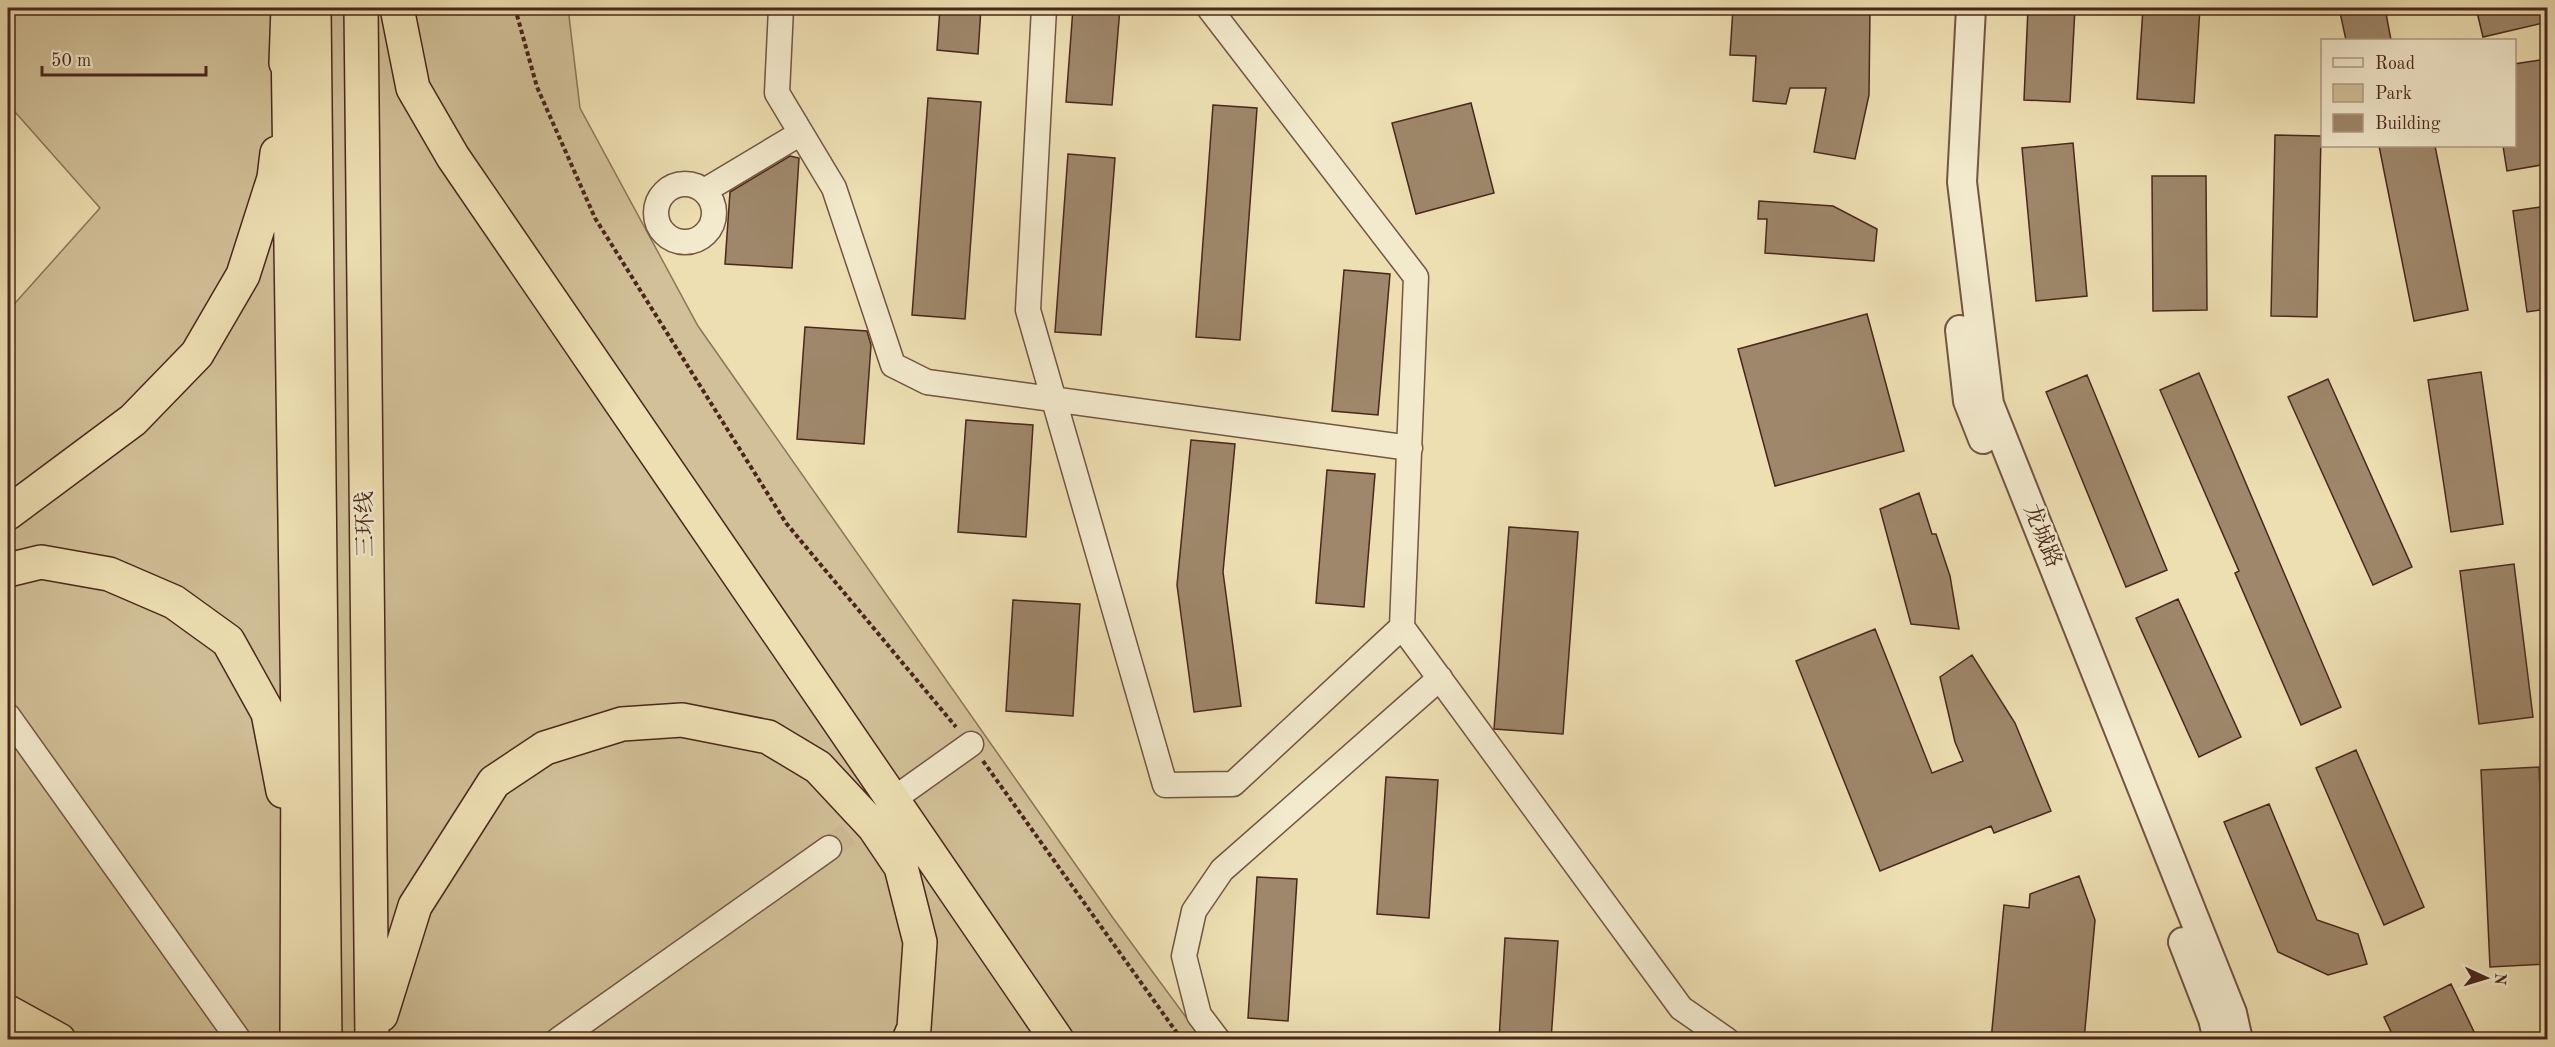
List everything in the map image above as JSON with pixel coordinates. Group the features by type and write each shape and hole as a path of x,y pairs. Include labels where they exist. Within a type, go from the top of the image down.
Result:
{"highway":[{"path":"288,8 298,929"},
{"name":"三环线","path":"311,1036 314,8"},
{"name":"三环线","path":"361,8 373,1040"},
{"path":"397,8 413,88 453,157 1058,1040"},
{"path":"8,513 133,420 197,354 243,275 274,178 288,40"},
{"path":"8,570 41,562 109,574 174,602 228,641 268,713 287,810 311,1036"},
{"path":"373,1040 415,906 494,782 545,748 622,724 682,720 768,737 818,767 874,826 901,867 920,942 914,1028 909,1040"},
{"path":"8,1012 59,1040"}],"street":[{"path":"781,8 777,93 834,188 893,365 927,382 1410,448"},
{"path":"1044,8 1028,310 1165,785 1233,784 1402,627"},
{"path":"1209,8 1416,277 1402,627 1682,1008 1727,1040"},
{"name":"龙城路","path":"1951,8 1944,178 1968,401 2213,1019 2218,1040"},
{"name":"龙城路","path":"1971,8 1962,182 1989,404 2232,1012 2238,1040"},
{"path":"704,191 801,133"},
{"path":"1218,1040 1199,1015 1184,956 1194,911 1222,870 1440,678"},
{"path":"8,716 239,1040"},
{"path":"904,791 971,744"},
{"path":"558,1040 829,848"}],"path":[{"path":"515,8 537,87 595,219 786,523 971,744 1182,1040"}],"green space":[{"path":"8,8 568,8 580,108 698,326 1113,918 1202,1039 8,1039 8,311 100,208 8,104"}],"building":[{"path":"940,8 981,8 978,54 937,50"},
{"path":"1073,8 1120,8 1112,105 1066,102"},
{"path":"1733,8 1870,8 1869,95 1855,159 1814,152 1826,88 1790,88 1786,104 1753,101 1756,56 1730,55"},
{"path":"2028,8 2075,8 2070,102 2024,100"},
{"path":"2143,8 2200,8 2194,103 2137,99"},
{"path":"2339,8 2385,8 2391,39 2346,39"},
{"path":"2476,8 2547,8 2547,22 2483,37"},
{"path":"2547,59 2547,164 2507,171 2503,147 2516,147 2516,64"},
{"path":"928,98 981,102 965,319 912,315"},
{"path":"1471,103 1494,193 1416,214 1392,123"},
{"path":"1213,105 1257,108 1240,340 1196,337"},
{"path":"2275,135 2321,136 2317,317 2271,316"},
{"path":"2073,143 2087,296 2036,301 2022,148"},
{"path":"2379,147 2435,147 2468,310 2414,321"},
{"path":"1068,154 1115,158 1101,335 1055,332"},
{"path":"790,156 799,158 792,268 725,264 730,192"},
{"path":"2152,176 2206,176 2207,310 2153,311"},
{"path":"1759,201 1833,206 1877,229 1874,261 1765,253 1767,219 1758,219"},
{"path":"2547,206 2547,309 2527,312 2513,211"},
{"path":"1344,270 1390,274 1378,415 1332,411"},
{"path":"1867,314 1904,451 1775,486 1738,349"},
{"path":"805,327 867,331 871,345 864,444 797,439"},
{"path":"2481,372 2503,524 2451,532 2428,380"},
{"path":"2199,373 2341,707 2301,725 2235,573 2239,571 2160,390"},
{"path":"2087,375 2167,570 2126,587 2046,392"},
{"path":"2328,379 2412,567 2373,585 2288,397"},
{"path":"966,420 1033,425 1026,537 958,532"},
{"path":"1191,440 1235,444 1223,572 1241,706 1194,712 1177,585"},
{"path":"1327,470 1375,474 1364,607 1316,603"},
{"path":"1919,493 1932,534 1936,534 1950,576 1959,629 1911,624 1880,509"},
{"path":"1509,527 1578,532 1563,734 1494,729"},
{"path":"2514,564 2533,717 2479,724 2460,571"},
{"path":"2178,599 2241,737 2199,757 2136,618"},
{"path":"1013,600 1080,604 1073,716 1006,711"},
{"path":"1875,629 1932,773 1963,761 1955,742 1940,677 1972,655 2015,723 2051,811 1994,833 1991,826 1880,871 1796,661"},
{"path":"2356,750 2424,907 2384,925 2316,768"},
{"path":"2539,767 2547,964 2490,967 2481,770"},
{"path":"1386,777 1438,780 1429,918 1377,914"},
{"path":"2269,804 2317,920 2358,934 2367,964 2328,975 2278,952 2224,822"},
{"path":"2079,876 2095,920 2084,1040 1991,1040 2004,905 2029,908 2030,894"},
{"path":"1257,877 1297,879 1288,1021 1248,1018"},
{"path":"1505,938 1558,941 1551,1040 1499,1040"},
{"path":"2451,984 2478,1040 2395,1040 2384,1017"}],"tunnel":[{"path":"829,848 880,810"}]}
